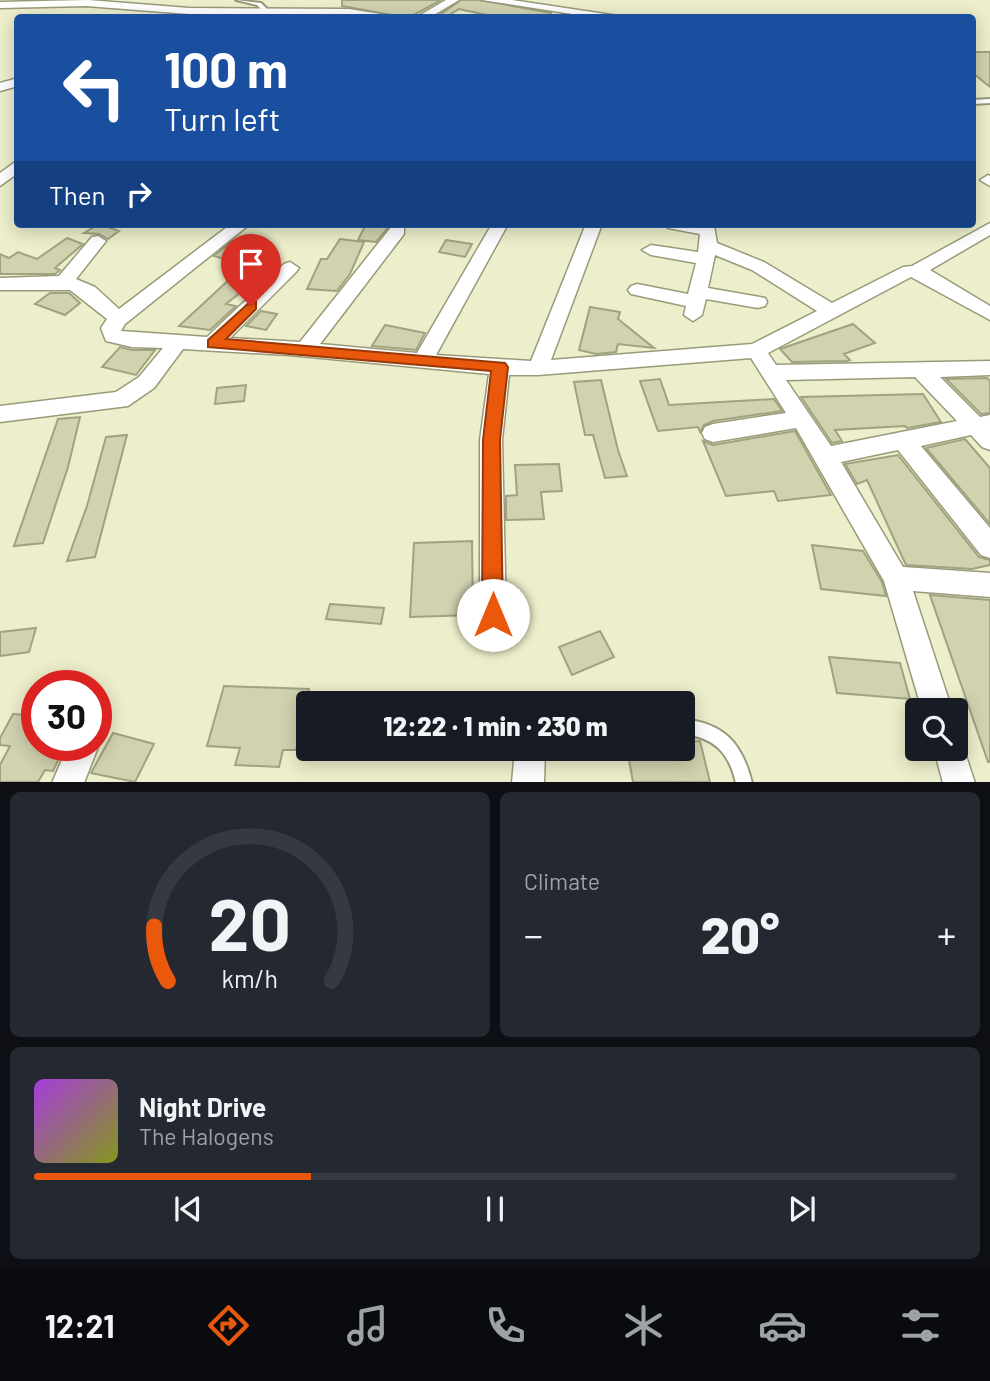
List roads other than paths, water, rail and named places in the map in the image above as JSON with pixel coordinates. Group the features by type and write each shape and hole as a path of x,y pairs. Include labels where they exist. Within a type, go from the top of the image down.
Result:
{"street":[{"path":"428,14 454,0"},
{"path":"487,0 596,14"},
{"path":"349,12 364,1"},
{"path":"0,5 88,2 248,14"},
{"path":"266,14 314,5 366,14"},
{"path":"0,181 14,168"},
{"path":"236,228 205,249 118,319 111,328 113,336 120,339 305,349 422,362 538,368 756,351 908,271 916,271 990,229"},
{"path":"422,362 497,228"},
{"path":"538,368 592,228"},
{"path":"696,303 708,230 697,228"},
{"path":"305,349 398,230"},
{"path":"66,280 98,242"},
{"path":"651,250 706,252 758,266 831,311"},
{"path":"213,343 289,268"},
{"path":"916,271 990,314"},
{"path":"0,284 27,286 66,280 90,290 118,319"},
{"path":"637,290 696,303 758,302"},
{"path":"0,414 120,400 135,393 150,381 178,342"},
{"path":"756,351 826,456 897,578 933,698"},
{"path":"493,615 492,440 500,367"},
{"path":"919,368 985,430"},
{"path":"772,373 990,368"},
{"path":"713,433 801,419"},
{"path":"826,456 903,440 985,430"},
{"path":"903,440 990,547"},
{"path":"897,578 990,584"},
{"path":"68,782 77,761"},
{"path":"528,782 529,761"},
{"path":"953,761 959,782"}],"lane":[{"path":"239,0 259,4 264,9 262,14"},
{"path":"695,726 719,736 733,751 744,782"}]}
